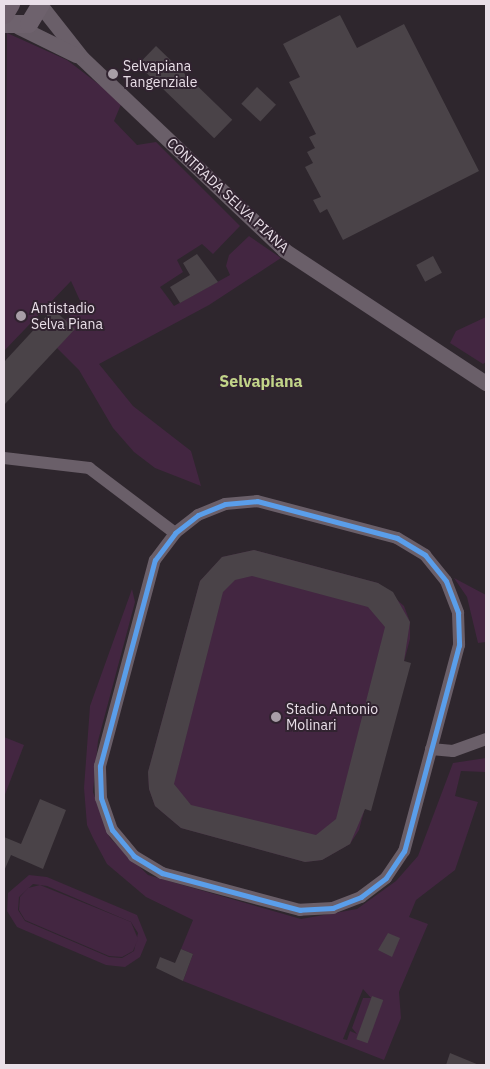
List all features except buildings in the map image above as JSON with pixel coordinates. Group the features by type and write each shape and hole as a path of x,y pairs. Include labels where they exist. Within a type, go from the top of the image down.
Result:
{"main road":[{"path":"4,14 10,4"},
{"path":"11,25 34,20 41,5"}],"street":[{"path":"41,5 82,58"},
{"path":"11,25 82,58"},
{"name":"CONTRADA SELVA PIANA","path":"82,58 284,250 486,383"},
{"path":"4,458 89,468 175,533"},
{"path":"257,501 397,538 425,555 446,581 458,613 459,645 431,749 404,851 386,878 361,897 333,908 300,910 162,873 134,856 112,830 101,798 100,766 155,560 175,533 198,515 224,504 257,501"},
{"path":"431,749 453,751 486,739"}],"shaded area":[{"path":"7,33 67,60 122,102 114,121 137,145 156,142 240,226 213,254 202,244 177,260 183,272 160,287 174,306 230,275 226,266 229,255 249,236 281,258 209,305 99,364 133,406 191,451 201,486 155,468 134,452 113,428 79,370 57,348 65,320 82,305 71,281 4,351"},
{"path":"486,317 486,362 483,364 450,343 456,331"},
{"name":"Stadio Antonio Molinari","path":"254,550 378,583 404,606 410,622 410,639 359,830 350,844 322,860 305,862 181,828 155,806 149,789 148,772 200,581 222,557"},
{"path":"454,578 486,595 486,642 478,643 467,597"},
{"path":"132,589 135,602 98,741 93,792 110,838 148,875 301,919 357,909 396,881 418,856 453,763 486,758 485,772 461,771 455,796 478,802 455,870 416,900 409,917 428,924 399,992 401,1018 384,1060 183,981 193,954 181,949 193,920 146,897 107,864 87,825 84,788 90,706","holes":["363,989 371,998 363,998 352,1028 357,1034 350,1031 347,1040 343,1039"]},
{"path":"4,737 24,745 4,797"},
{"path":"29,875 47,877 137,915 147,940 140,957 125,967 106,965 17,927 7,911 8,893","holes":["33,884 47,886 131,922 138,933 134,951 122,958 109,957 25,921 18,910 19,897"]},
{"path":"40,885 131,922 138,939 133,951 122,957 109,956 25,920 19,910 20,897 28,888"}],"cycle path":[{"path":"257,501 397,538 425,555 446,581 458,613 459,645 404,851 386,878 361,897 333,908 300,910 162,873 134,856 112,830 101,798 100,766 155,560 175,533 198,515 225,504 257,501"}],"place":[{"name":"Selvapiana Tangenziale","path":"113,74"},
{"name":"Antistadio Selva Piana","path":"21,316"},
{"name":"Stadio Antonio Molinari","path":"276,717"}],"district":[{"name":"Selvapiana","path":"261,381"}]}
